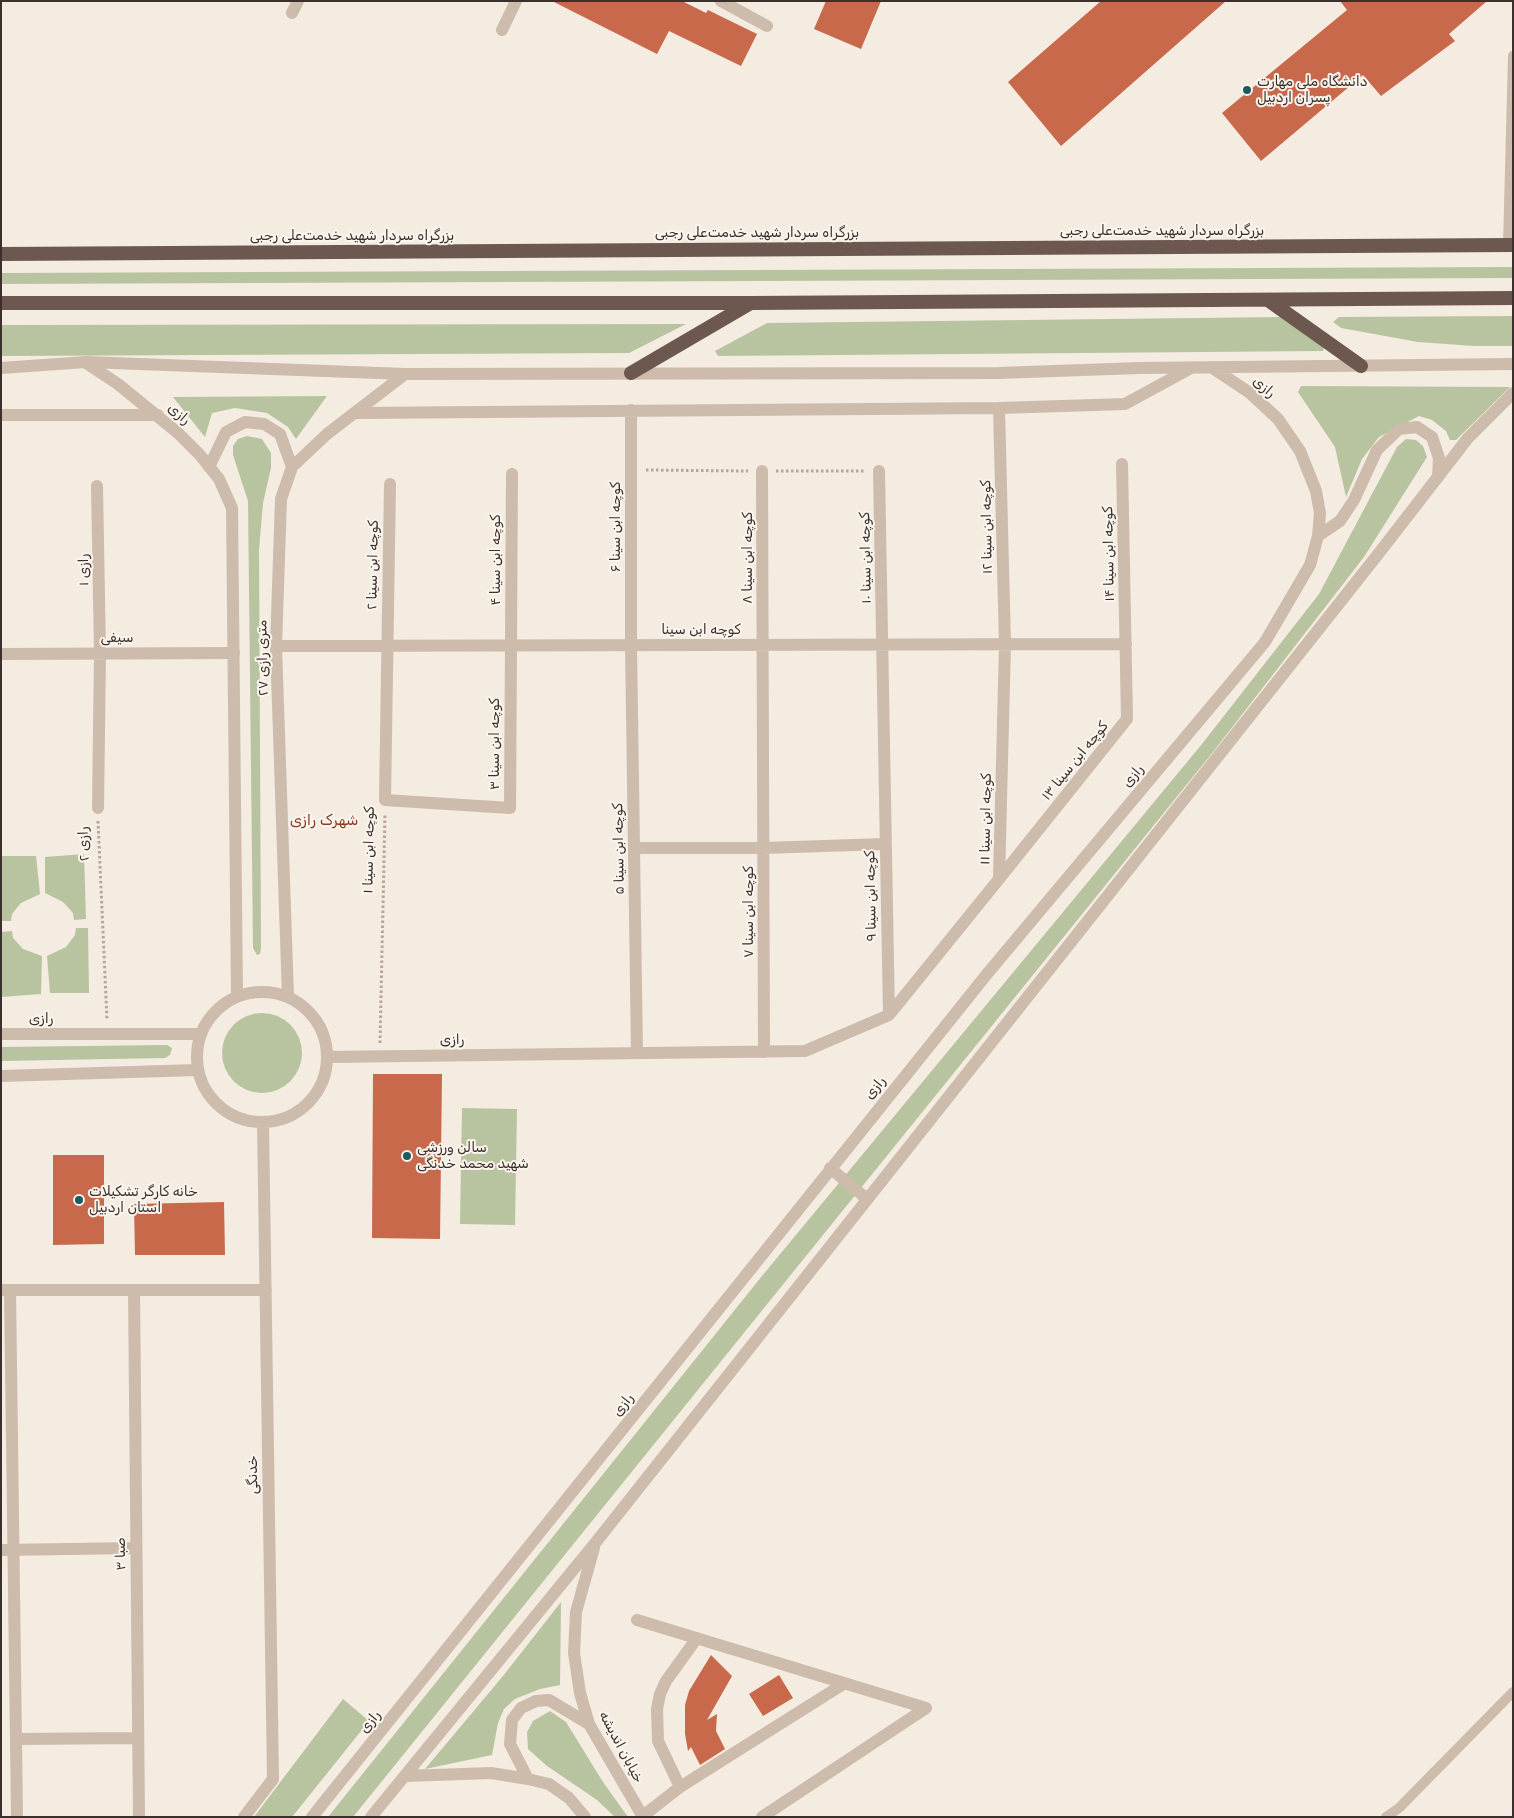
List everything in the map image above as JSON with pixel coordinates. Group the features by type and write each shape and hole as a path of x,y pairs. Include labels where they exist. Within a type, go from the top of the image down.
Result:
{"highway":[{"name":"بزرگراه سردار شهید خدمت‌علی رجبی","path":"1,254 1510,245"},
{"path":"1,303 751,303 1513,298"},
{"path":"1268,300 1361,366"},
{"path":"631,372 751,303"}],"street":[{"path":"292,13 298,1"},
{"path":"502,30 516,1"},
{"path":"721,1 768,26"},
{"path":"1,368 86,362 405,374 631,372 998,373 1191,368 1513,364"},
{"name":"رازی","path":"86,362 118,384 178,433 219,479 232,508"},
{"path":"355,413 999,408 1125,404 1191,368"},
{"name":"رازی","path":"312,1817 987,974 1265,642 1310,566 1318,536 1320,513 1316,490 1300,451 1278,419 1250,393 1214,369"},
{"name":"۲۷ متری رازی","path":"288,997 276,646 280,499 292,468 327,434 405,374"},
{"path":"371,1817 596,1542 1468,438 1513,393"},
{"name":"کوچه ابن سینا ۱۲","path":"999,408 1005,644"},
{"name":"کوچه ابن سینا ۶","path":"630,410 631,645"},
{"path":"1,414 158,415"},
{"path":"209,467 226,432 245,422 264,424 280,434 292,468"},
{"path":"1318,536 1340,521 1354,500 1377,450 1400,430 1417,428 1432,438 1439,458 1438,477"},
{"name":"کوچه ابن سینا ۱۴","path":"1122,464 1126,644"},
{"name":"کوچه ابن سینا ۸","path":"762,471 763,645"},
{"name":"کوچه ابن سینا ۱۰","path":"879,471 883,645"},
{"name":"کوچه ابن سینا ۴","path":"511,645 512,474"},
{"name":"کوچه ابن سینا ۲","path":"387,646 390,484"},
{"name":"رازی ۱","path":"97,486 100,653"},
{"name":"۲۷ متری رازی","path":"232,508 237,996"},
{"name":"کوچه ابن سینا ۱۱","path":"888,1015 999,879 1005,644"},
{"name":"کوچه ابن سینا","path":"276,646 1126,644"},
{"name":"کوچه ابن سینا ۱۳","path":"999,879 1127,719 1126,644"},
{"name":"کوچه ابن سینا ۳","path":"385,800 510,808 511,645"},
{"name":"کوچه ابن سینا ۵","path":"631,645 637,1053"},
{"name":"کوچه ابن سینا ۷","path":"763,645 764,1052"},
{"name":"کوچه ابن سینا ۹","path":"883,645 888,1015"},
{"name":"کوچه ابن سینا ۱","path":"385,800 387,646"},
{"name":"رازی ۲","path":"98,808 100,653"},
{"name":"سیفی","path":"1,654 234,653"},
{"path":"634,848 763,848 885,844"},
{"path":"254,992 272,992 288,997 304,1006 317,1021 325,1038 328,1057 325,1077 315,1095 306,1105 283,1120 263,1123 241,1120 221,1109 206,1092 197,1070 196,1052 200,1034 209,1018 221,1005 237,996 254,992"},
{"path":"637,1053 805,1052 888,1015"},
{"name":"رازی","path":"1,1034 200,1034"},
{"name":"رازی","path":"328,1057 637,1053"},
{"path":"1,1076 197,1070"},
{"name":"خدنگی","path":"244,1817 273,1780 263,1123"},
{"path":"830,1168 867,1200"},
{"path":"17,1817 16,1738 8,1550 6,1290 266,1290"},
{"name":"صبا ۳","path":"134,1290 139,1817"},
{"name":"خیابان اندیشه","path":"596,1542 576,1612 574,1652 580,1693 589,1724 643,1817"},
{"path":"8,1550 136,1548"},
{"path":"637,1620 926,1708 762,1817"},
{"path":"680,1787 658,1741 657,1709 660,1694 666,1681 698,1638"},
{"path":"643,1817 680,1787 845,1683"},
{"path":"528,1779 510,1744 512,1720 521,1708 536,1701 549,1700 589,1724"},
{"path":"16,1738 138,1738"},
{"path":"405,1776 491,1773 528,1779 548,1784 569,1798 585,1817"}],"lane":[{"path":"1510,245 1513,56"},
{"path":"1386,1817 1399,1808 1513,1692"}],"path":[{"name":"کوچه ابن سینا ۱","path":"380,1056 385,800"},
{"name":"رازی ۲","path":"98,808 108,1033"}],"green space":[{"path":"1513,267 1513,278 1,284 1,273"},
{"path":"1513,316 1513,346 1474,346 1418,342 1341,328 1333,322 1339,317"},
{"path":"1282,317 1324,347 1323,351 718,356 715,351 767,323"},
{"path":"686,324 629,353 1,356 1,325"},
{"path":"1301,386 1510,387 1456,440 1450,440 1446,431 1432,420 1419,416 1379,437 1362,459 1346,497 1335,447 1298,392"},
{"path":"327,396 296,439 288,427 267,413 235,408 212,413 205,437 173,397"},
{"path":"247,436 262,439 271,453 271,468 263,503 259,550 261,948 260,954 257,955 253,948 248,501 233,455 233,446 238,439"},
{"path":"1406,439 1416,440 1423,446 1427,457 1364,557 1213,752 353,1817 328,1817 762,1276 1202,744 1319,594 1397,447"},
{"path":"84,854 86,919 74,920 73,913 63,902 45,893 45,857"},
{"path":"1,856 36,856 40,894 21,903 12,914 11,921 1,921"},
{"path":"76,928 88,928 89,993 50,993 47,956 66,947 75,935"},
{"path":"12,931 13,938 23,949 42,956 41,994 2,997 1,932"},
{"path":"262,1013 277,1016 290,1025 299,1038 302,1053 299,1068 290,1081 277,1090 262,1093 247,1090 234,1081 225,1068 222,1053 225,1038 234,1025 247,1016"},
{"path":"167,1045 172,1048 170,1055 165,1058 1,1061 1,1047"},
{"path":"462,1108 517,1109 515,1225 460,1224"},
{"path":"561,1602 560,1685 540,1689 515,1699 504,1709 498,1723 492,1755 425,1769 503,1676"},
{"path":"343,1699 369,1721 292,1817 254,1817"},
{"path":"550,1711 566,1722 603,1782 628,1817 615,1817 597,1800 547,1766 528,1749 527,1732 533,1721"}],"building":[{"path":"552,1 682,1 706,13 708,10 757,34 741,66 669,31 657,54"},
{"path":"826,1 881,1 861,49 814,29"},
{"path":"1101,1 1226,1 1061,146 1008,82"},
{"path":"1340,1 1487,1 1449,34 1455,41 1381,96 1363,75 1261,161 1222,113 1347,10"},
{"name":"سالن ورزشی شهید محمد خدنگی","path":"373,1074 442,1074 440,1239 372,1238"},
{"name":"خانه کارگر تشکیلات استان اردبیل","path":"53,1155 104,1155 104,1244 53,1245"},
{"path":"224,1202 225,1255 135,1255 134,1204"},
{"path":"711,1655 732,1676 707,1720 717,1714 716,1731 725,1749 700,1765 691,1747 688,1751 685,1734 685,1705 689,1691"},
{"path":"779,1675 793,1698 763,1716 749,1694"}],"place":[{"name":"دانشگاه ملی مهارت پسران اردبیل","path":"1247,90"},
{"name":"سالن ورزشی شهید محمد خدنگی","path":"407,1156"},
{"name":"خانه کارگر تشکیلات استان اردبیل","path":"79,1200"}],"district":[{"name":"شهرک رازی","path":"324,821"}]}
